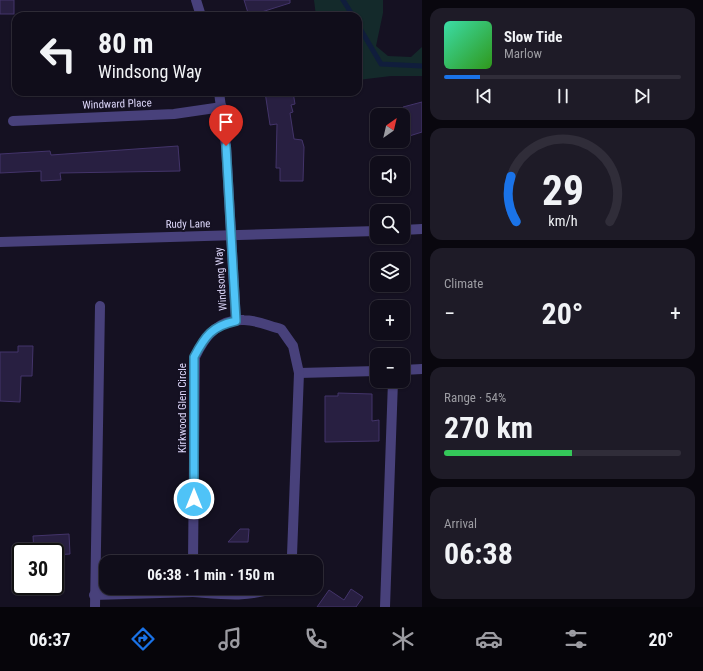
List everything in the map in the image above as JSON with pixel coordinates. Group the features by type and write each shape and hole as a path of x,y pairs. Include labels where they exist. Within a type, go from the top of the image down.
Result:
{"street":[{"path":"196,0 200,12"},
{"name":"Windsong Way","path":"220,96 222,107 236,321"},
{"name":"Windward Place","path":"13,121 174,114 222,107"},
{"path":"410,230 422,229"},
{"name":"Rudy Lane","path":"0,242 370,231"},
{"path":"94,607 100,306"},
{"name":"Kirkwood Glen Circle","path":"193,555 194,357 204,338 214,329 226,323 244,320 281,329 293,346 300,374 292,555"},
{"path":"410,370 422,369"},
{"path":"300,374 370,371"},
{"path":"385,607 393,388"},
{"path":"94,595 99,595"}],"green space":[{"path":"314,0 383,0 383,13 376,46 388,56 411,57 422,47 422,76 391,76 362,80 362,12 316,12"}],"building":[{"path":"0,0 14,0 14,12 12,12 12,14 0,14"},
{"path":"244,0 290,0 290,3 262,12 248,12"},
{"path":"266,96 294,96 295,104 291,105 293,112 290,113 294,139 302,140 304,147 303,181 280,181 280,168 276,168 277,124 270,125"},
{"path":"422,102 422,132 410,136 410,108 403,107"},
{"path":"178,146 180,171 60,173 61,180 41,181 41,171 0,173 0,154 50,151 51,155"},
{"path":"18,346 33,346 32,376 21,376 20,402 0,401 0,352 18,352"},
{"path":"338,393 372,394 372,421 379,420 379,441 325,442 325,396 338,396"},
{"path":"240,529 249,529 248,542 228,542"},
{"path":"69,534 70,554 64,554 64,543 33,543 33,536"},
{"path":"351,589 363,597 356,607 317,607 329,590 344,600"}],"waterway":[{"path":"343,0 350,12"},
{"path":"362,32 381,64 422,66"}],"route":[{"path":"194,499 194,357 204,338 214,329 226,323 236,321 226,146"}]}
